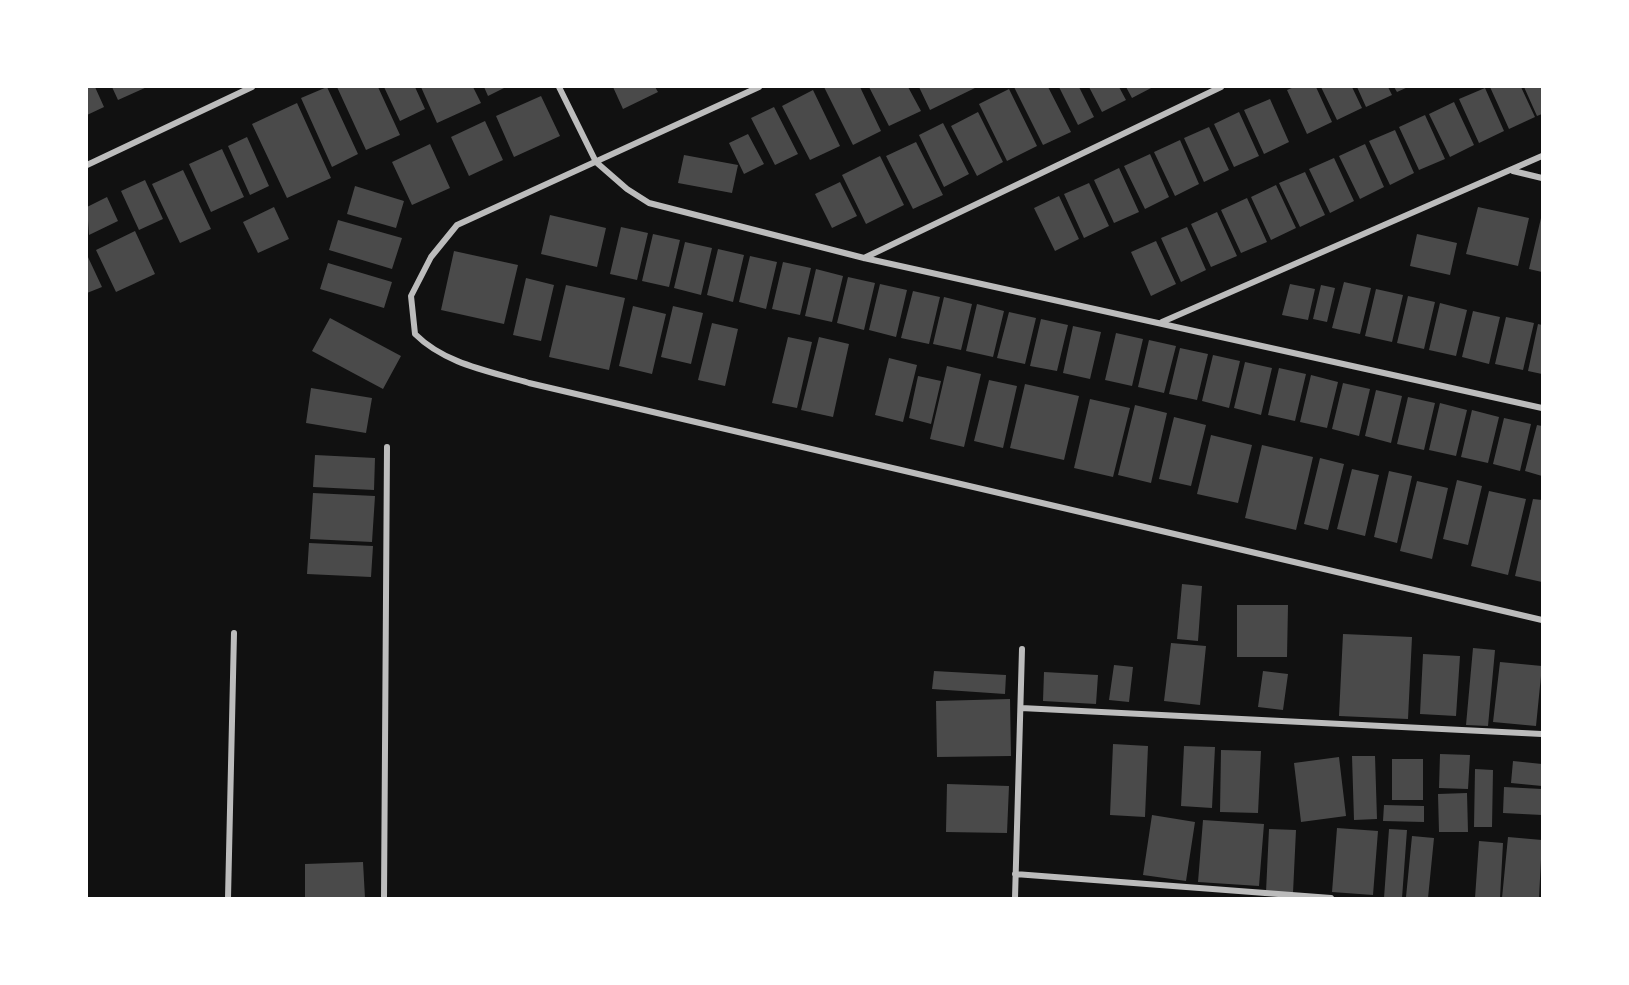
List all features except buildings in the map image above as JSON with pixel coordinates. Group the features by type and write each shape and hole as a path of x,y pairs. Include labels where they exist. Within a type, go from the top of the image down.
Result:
{"street":[{"path":"87,165 252,87"},
{"path":"559,87 596,162 627,189 649,203 864,258 1162,322 1542,408"},
{"path":"759,87 457,225 431,257 411,296 415,334 429,348 454,361 529,383 1542,620"},
{"path":"864,258 1221,87"},
{"path":"1162,322 1513,171 1542,156"},
{"path":"1513,171 1542,178"},
{"path":"384,898 387,447"},
{"path":"228,898 234,633"},
{"path":"1015,898 1022,649"},
{"path":"1022,708 1542,734"},
{"path":"1016,874 1331,898"}]}
